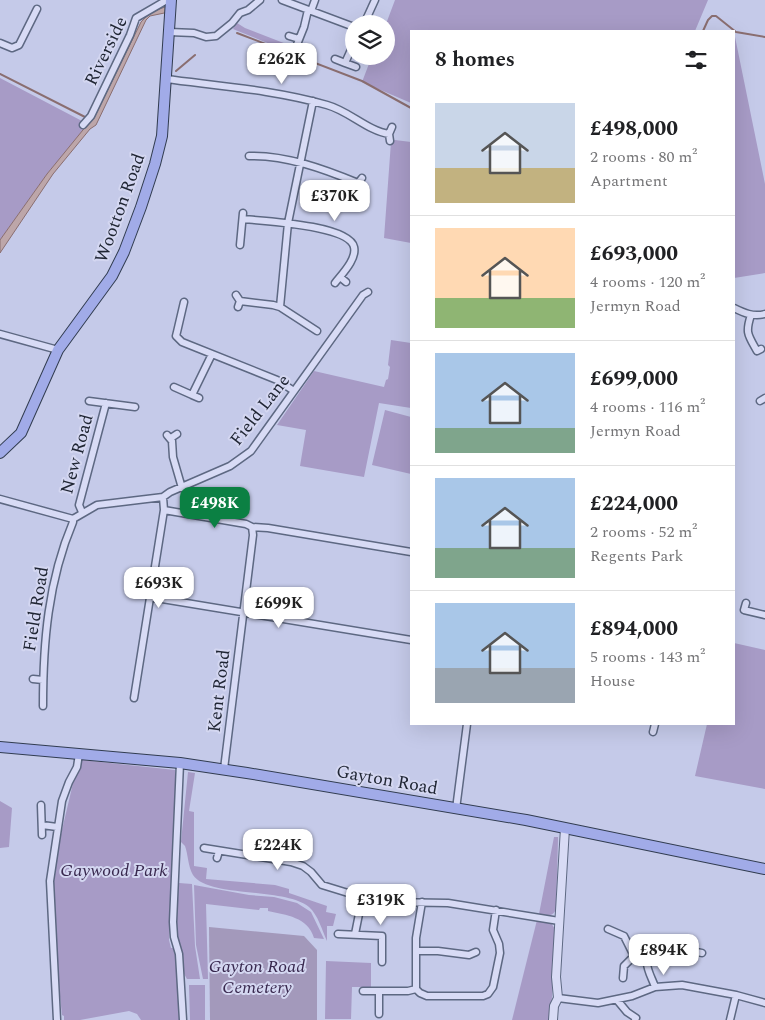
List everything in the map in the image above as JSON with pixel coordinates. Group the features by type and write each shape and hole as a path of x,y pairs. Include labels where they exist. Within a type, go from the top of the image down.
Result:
{"main road":[{"name":"Wootton Road","path":"0,453 20,433 26,424 58,350 103,291 112,276 124,252 150,183 160,146 170,16 169,0"},
{"name":"Gayton Road","path":"0,747 180,763 224,769 564,828 765,869"}],"street":[{"name":"Riverside","path":"84,124 91,116 130,35 136,18 169,0"},
{"path":"168,32 194,33 206,37 216,36 232,23 240,13 248,10 260,0"},
{"path":"282,0 345,24"},
{"path":"294,52 315,0"},
{"path":"368,15 375,0"},
{"path":"0,43 12,48 19,46 30,16 37,9"},
{"path":"289,36 299,39"},
{"path":"335,59 345,63"},
{"path":"350,65 356,67"},
{"path":"166,79 230,87 313,101 342,110 390,137 392,127"},
{"path":"280,307 288,224 313,101"},
{"path":"249,156 278,159 325,170 359,184"},
{"path":"240,245 243,216 320,228 344,236 352,241 355,249 354,257 337,280 346,282"},
{"name":"Field Lane","path":"73,519 82,512 97,505 163,497 230,466 246,455 260,439 357,303 368,292"},
{"path":"238,301 280,307 316,331"},
{"path":"184,302 176,336 182,342 277,380 294,391"},
{"path":"735,308 751,315 765,314"},
{"path":"751,315 746,328 747,333 757,351 761,349"},
{"path":"0,334 58,350"},
{"path":"192,395 212,354"},
{"path":"174,387 199,398"},
{"path":"89,401 135,407"},
{"name":"New Road","path":"82,512 79,505 106,403"},
{"path":"177,434 169,436 182,488"},
{"path":"134,698 164,510 163,497"},
{"path":"0,499 73,519"},
{"path":"164,510 246,524 252,527 263,527 410,552"},
{"name":"Field Road","path":"43,706 45,637 52,588 73,519"},
{"name":"Kent Road","path":"224,769 253,535 252,527"},
{"path":"150,598 410,640"},
{"path":"744,609 765,615"},
{"path":"33,679 43,680"},
{"path":"456,809 467,725"},
{"path":"653,732 655,725"},
{"path":"57,1020 50,896 57,827 62,801 69,782 78,767 79,754"},
{"path":"180,763 173,922 174,937 179,954 183,1020"},
{"path":"41,805 42,835"},
{"path":"42,825 57,827"},
{"path":"553,1020 554,1006 558,998 556,977 564,828"},
{"path":"204,848 291,862 312,872 322,885 348,893 362,900 448,903 559,920"},
{"path":"218,858 219,850"},
{"path":"355,934 362,900"},
{"path":"422,902 416,938 416,989 428,996 483,996 488,994 493,987 500,950 493,930 496,910"},
{"path":"608,929 624,936 634,956"},
{"path":"338,934 382,936 382,962"},
{"path":"416,951 438,951 469,955 476,952"},
{"path":"655,988 647,965 651,954 664,951 693,951 702,953"},
{"path":"634,956 648,959"},
{"path":"623,978 624,966 634,956"},
{"path":"558,998 598,1003 617,1000 655,988 694,986 765,1003"},
{"path":"363,991 408,991 416,989"},
{"path":"379,991 379,1014"},
{"path":"730,1020 736,995"},
{"path":"617,1000 627,1012 636,1018 635,1020"}],"green space":[{"path":"395,0 708,0 695,30 410,30 410,103 362,82 369,65 395,65 395,15 389,15"},
{"path":"237,23 245,28 294,47 292,53 233,29"},
{"path":"735,37 765,184 765,273 735,278"},
{"path":"0,78 82,121 86,127 47,174 0,240"},
{"path":"395,140 410,142 410,243 384,238 391,142"},
{"path":"391,340 410,343 410,408 379,403 364,477 300,466 306,430 277,425 314,371 384,387 388,379 390,367 388,365"},
{"path":"385,410 410,417 410,474 372,465"},
{"path":"735,643 765,650 765,789 695,776 707,725 735,725"},
{"name":"Gaywood Park","path":"82,760 175,770 176,823 169,940 171,948 175,948 178,954 182,1020 141,1020 137,1014 129,1011 80,1020 64,1020 62,1015 54,941 54,864 74,779 80,770"},
{"path":"188,772 195,773 189,811 194,812 194,866 207,868 206,879 275,885 289,889 289,893 327,906 326,912 336,914 333,926 327,926 327,941 312,910 297,901 265,894 214,887 201,882 193,875 185,846 181,842"},
{"path":"0,801 12,808 9,847 0,848"},
{"path":"554,837 558,837 556,909 551,915 545,915 539,914"},
{"path":"179,883 192,884 195,946 200,979 187,979 183,972 174,922"},
{"path":"194,885 249,895 274,897 297,903 311,912 324,939 314,938 307,925 302,921 268,911 268,908 260,908 259,910 206,904 208,979 203,979 196,945"},
{"path":"537,920 551,923 555,929 550,1020 512,1020"},
{"name":"Gayton Road Cemetery","path":"209,927 304,936 317,950 317,1020 210,1020"},
{"path":"326,961 371,963 371,987 352,987 351,1019 325,1019"},
{"path":"189,985 205,985 205,1020 190,1020"}],"shaded area":[{"path":"169,6 169,12 150,16 146,20 96,125 90,129 53,174 0,253 0,240 47,174 96,114 141,22 161,8"}],"waterway":[{"path":"703,30 712,16 716,16 734,30"},
{"path":"735,31 765,37"},
{"path":"237,33 362,81 410,107"},
{"path":"176,71 195,55"},
{"path":"0,74 87,118"}]}
